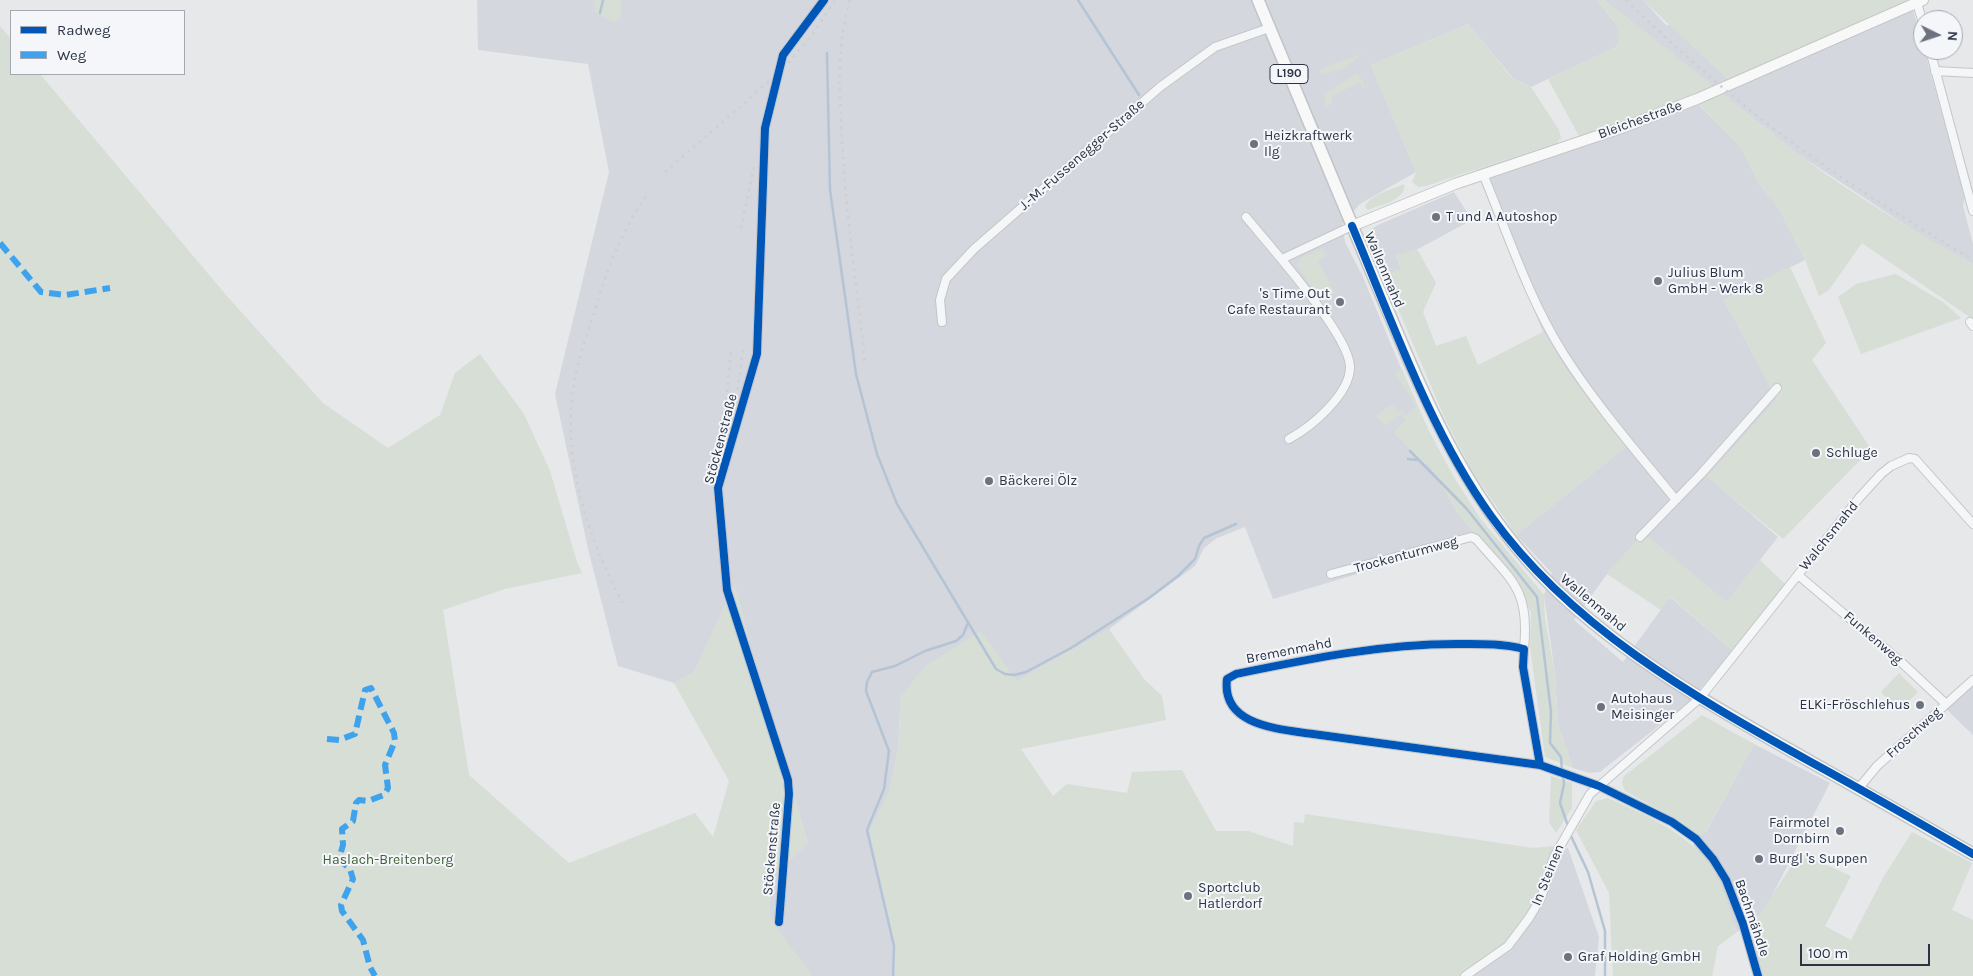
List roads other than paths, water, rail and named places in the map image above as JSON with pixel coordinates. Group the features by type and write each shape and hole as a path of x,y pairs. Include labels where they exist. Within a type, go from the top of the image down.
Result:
{"main road":[{"name":"Wallenmahd","path":"1258,0 1352,226 1445,440 1456,462 1491,516 1545,579 1578,609 1646,662 1700,698 1973,854"},
{"name":"Bleichestraße","path":"1352,226 1414,199 1624,127 1696,99 1919,1"}],"street":[{"name":"Stöckenstraße","path":"779,922 789,799 788,780 727,590 718,488 757,354 765,128 783,55 824,0"},
{"name":"J.-M.-Fussenegger-Straße","path":"942,322 940,300 946,279 974,248 1160,87 1215,47 1269,28"},
{"path":"1933,60 1973,211"},
{"path":"1936,72 1973,73"},
{"path":"1483,174 1531,294 1562,352 1591,395 1676,500"},
{"path":"1246,217 1282,259 1339,336 1349,356 1350,368 1348,379 1334,403 1300,433 1289,439"},
{"path":"1282,259 1352,226"},
{"path":"1640,537 1777,388"},
{"name":"Walchsmahd","path":"1700,698 1881,474 1891,466 1909,458 1915,459 1973,524"},
{"name":"Trockenturmweg","path":"1331,574 1471,538 1476,540 1515,585 1520,595 1526,612 1524,649"},
{"name":"Funkenweg","path":"1798,575 1900,661 1946,704"},
{"name":"Bremenmahd","path":"1524,649 1506,644 1379,647 1236,674 1227,679 1226,688 1228,700 1234,710 1244,719 1283,730 1540,765 1571,774 1599,786"},
{"path":"1524,649 1523,667 1540,765"},
{"name":"Froschweg","path":"1858,790 1877,766 1973,680"},
{"path":"1599,786 1700,698"},
{"name":"In Steinen","path":"1465,976 1508,946 1519,933 1540,898 1554,857 1563,838 1590,794 1599,786"},
{"name":"Bachmähdle","path":"1599,786 1672,822 1696,839 1713,859 1726,880 1743,924 1758,976"}],"waterway":[{"path":"600,13 603,0"},
{"path":"1078,0 1139,95"},
{"path":"827,53 830,190 856,374 877,454 897,504 996,669 1005,674 1014,675 1026,672 1071,648 1149,598 1178,576 1195,559 1204,538 1236,524"},
{"path":"1410,451 1466,508 1537,597 1551,712 1550,743 1561,757 1562,771"},
{"path":"1408,459 1416,460"},
{"path":"893,976 894,946 867,830 884,789 889,751 866,691 867,682 872,672 895,666 925,651 956,641 963,635 968,623"},
{"path":"1563,776 1564,784 1560,803 1569,829"},
{"path":"1570,834 1588,872 1605,931 1605,976"}],"railway":[{"path":"665,172 781,71 810,38 835,0"},
{"path":"850,0 841,45 840,106 845,182 865,364"},
{"path":"1626,0 1689,59 1790,141 1861,191 1973,259"},
{"path":"741,228 755,162"},
{"path":"623,603 599,552 580,497 571,440 571,412 578,365 605,278 623,235 648,193"},
{"path":"717,436 727,395 731,349"},
{"path":"707,474 736,401 743,349"}],"place":[{"name":"Heizkraftwerk Ilg","path":"1254,144"},
{"name":"T und A Autoshop","path":"1436,217"},
{"name":"Julius Blum GmbH - Werk 8","path":"1658,281"},
{"name":"'s Time Out Cafe Restaurant","path":"1340,302"},
{"name":"Schluge","path":"1816,453"},
{"name":"Bäckerei Ölz","path":"989,481"},
{"name":"ELKi-Fröschlehus","path":"1920,705"},
{"name":"Autohaus Meisinger","path":"1601,707"},
{"name":"Fairmotel Dornbirn","path":"1840,831"},
{"name":"Burgl 's Suppen","path":"1759,859"},
{"name":"Sportclub Hatlerdorf","path":"1188,896"},
{"name":"Graf Holding GmbH","path":"1568,957"}],"park label":[{"name":"Haslach-Breitenberg","path":"388,860"}]}
